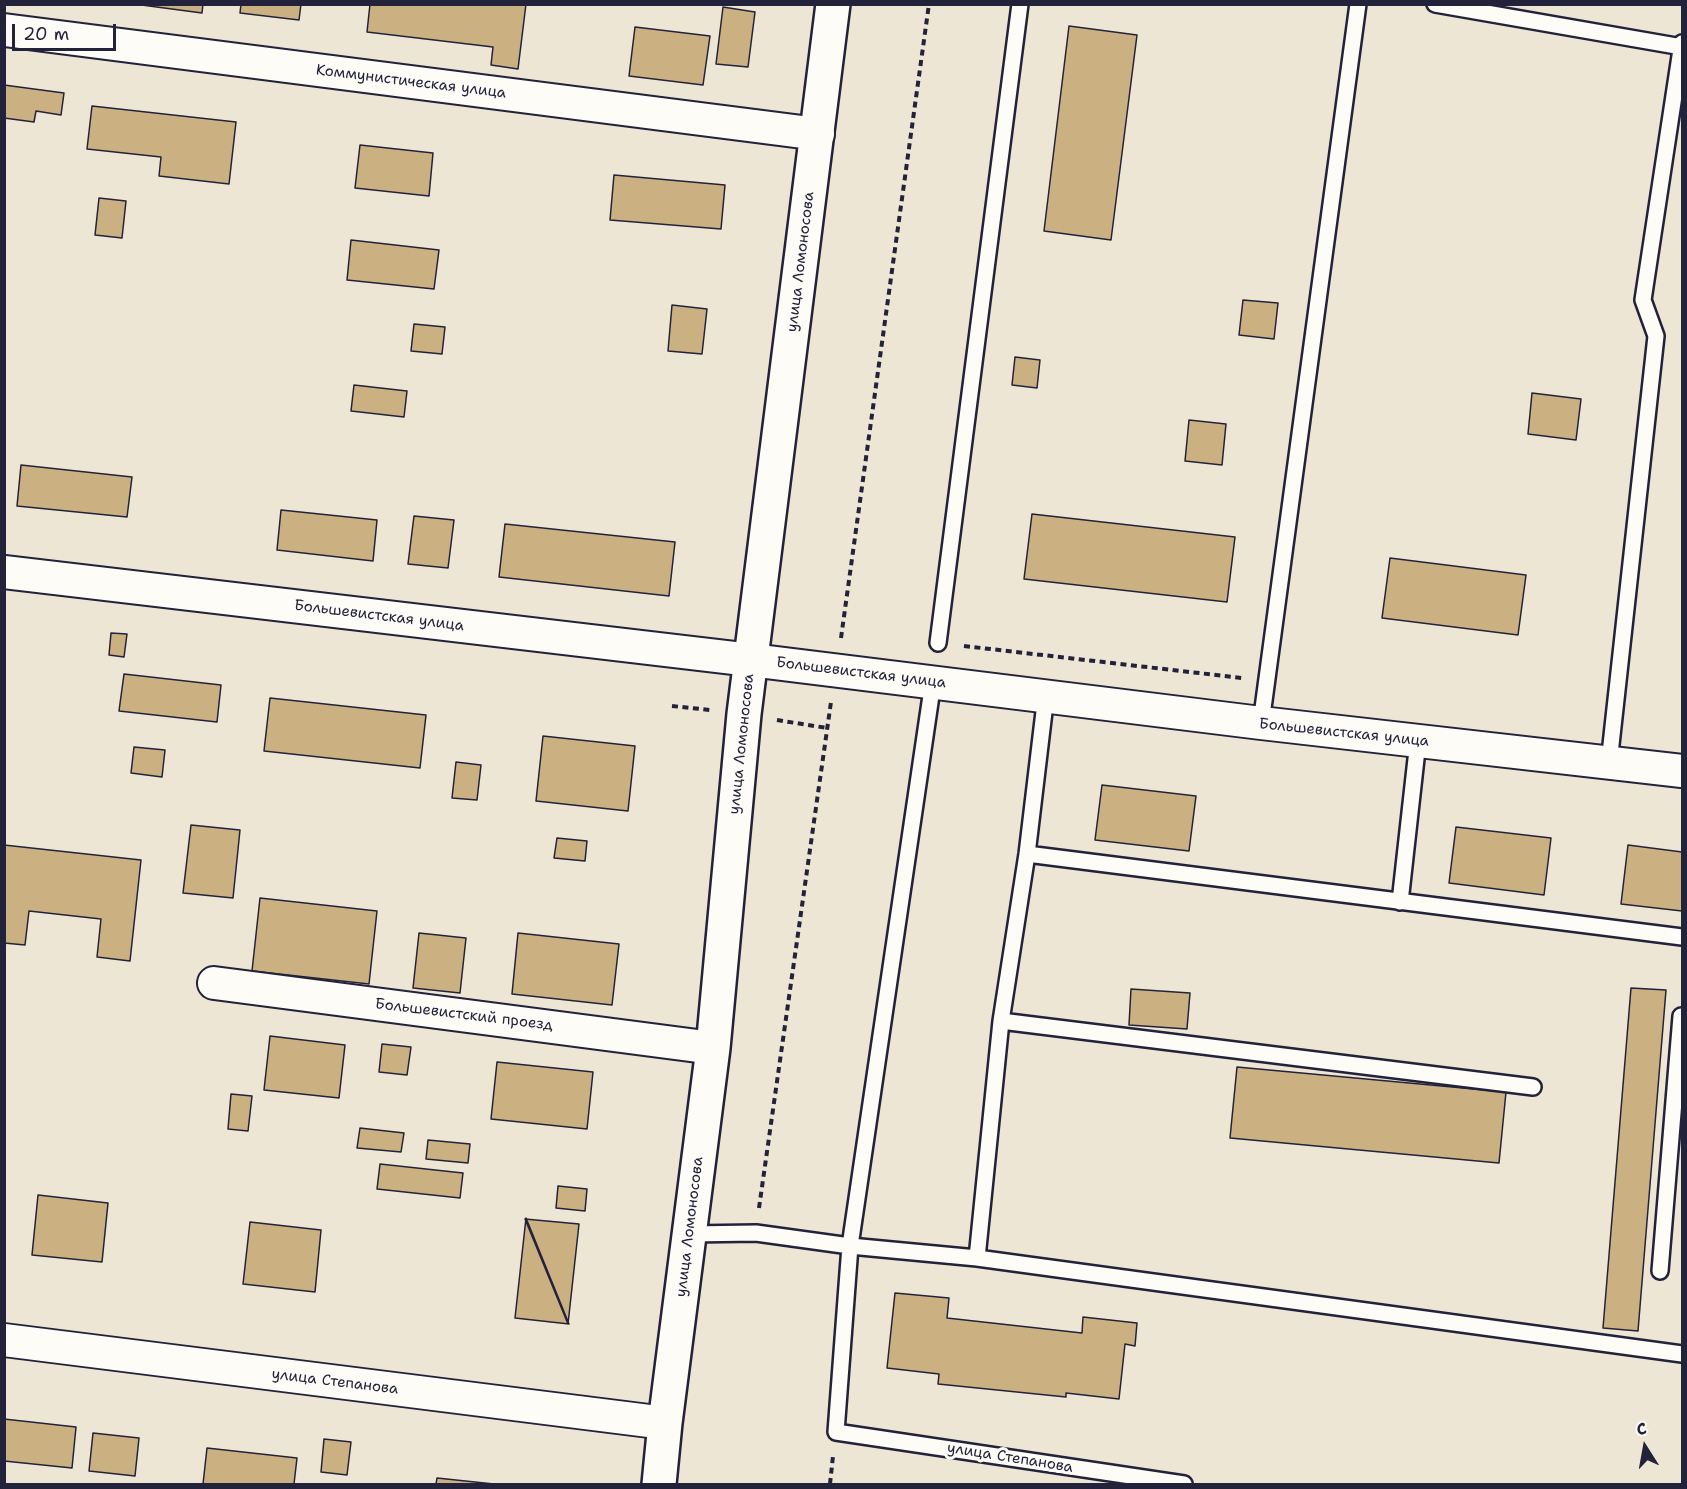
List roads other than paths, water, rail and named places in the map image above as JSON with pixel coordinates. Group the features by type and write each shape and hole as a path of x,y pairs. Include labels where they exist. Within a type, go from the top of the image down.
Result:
{"main road":[{"name":"улица Ломоносова","path":"659,1485 713,1048 744,714 833,4"}],"street":[{"name":"Коммунистическая улица","path":"4,30 818,134"},
{"name":"Большевистская улица","path":"4,572 933,681 1261,723 1683,771"},
{"name":"Большевистский проезд","path":"214,983 713,1048"},
{"name":"улица Степанова","path":"4,1340 665,1423"}],"lane":[{"path":"938,643 1020,4"},
{"path":"1261,723 1358,4"},
{"path":"1435,4 1682,45 1643,300 1656,336 1609,763"},
{"path":"850,1246 933,681"},
{"path":"976,1258 1001,1021 1027,854 1046,695"},
{"path":"1400,902 1419,741"},
{"path":"1027,854 1683,937"},
{"path":"1660,1271 1681,1016 1683,1016"},
{"path":"1001,1021 1533,1088"},
{"path":"689,1234 756,1233 850,1246 976,1258 1683,1354"},
{"name":"улица Степанова","path":"850,1246 836,1432 1184,1485"}]}
